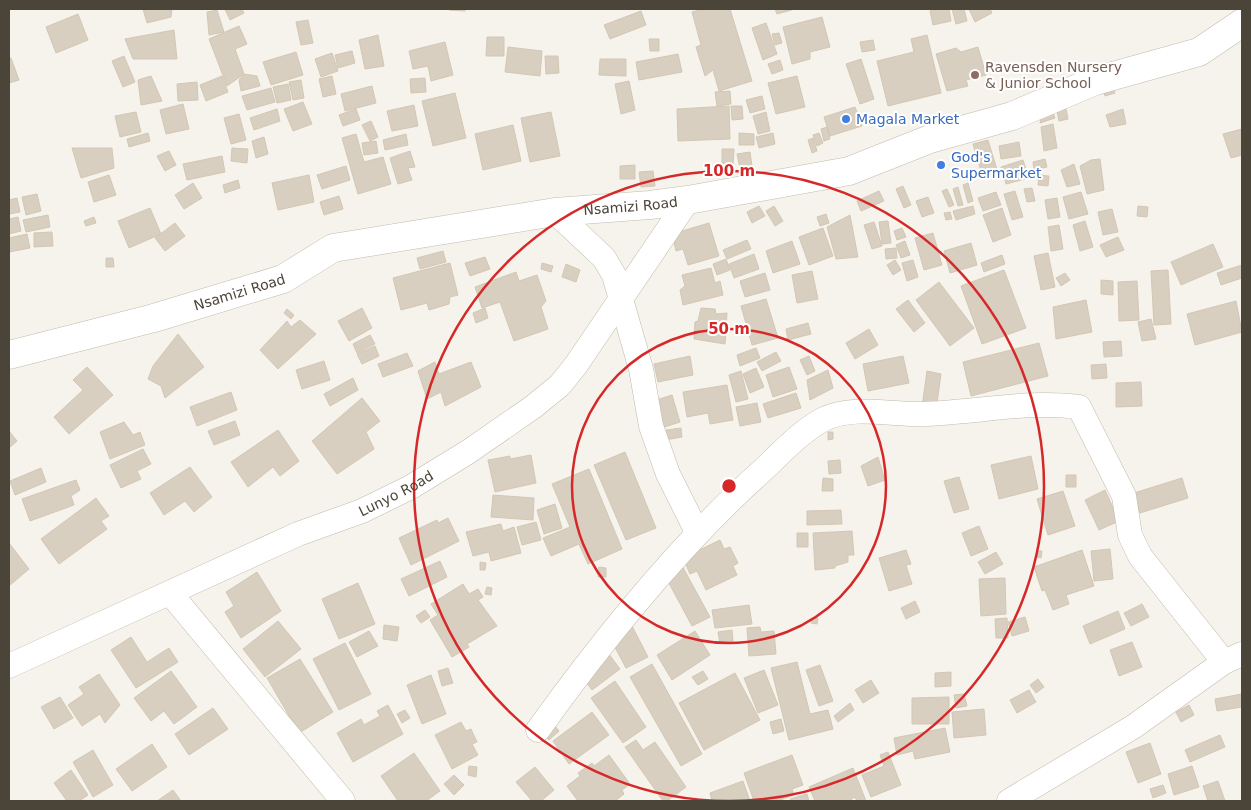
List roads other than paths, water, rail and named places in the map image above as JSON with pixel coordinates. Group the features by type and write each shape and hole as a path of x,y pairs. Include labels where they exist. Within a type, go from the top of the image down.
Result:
{"street":[{"name":"Nsamizi Road","path":"9,355 154,318 283,279 333,248 555,212 650,205 688,200 850,171 930,139 1012,116 1095,81 1199,52 1242,23"},
{"name":"Lunyo Road","path":"9,666 298,534 362,511 411,487 468,452 560,385 576,365 688,200"},
{"path":"555,212 604,258 614,275 641,369 651,426 668,474 697,532"},
{"path":"538,730 573,682 697,532 795,441 824,420 842,413 922,414 1054,404 1079,407 1124,496 1130,535 1140,556 1233,658 1133,727 1009,801"},
{"path":"170,593 343,801"}],"place":[{"name":"Ravensden Nursery & Junior School","path":"975,75"},
{"name":"Magala Market","path":"846,119"},
{"name":"God's Supermarket","path":"941,165"}]}
